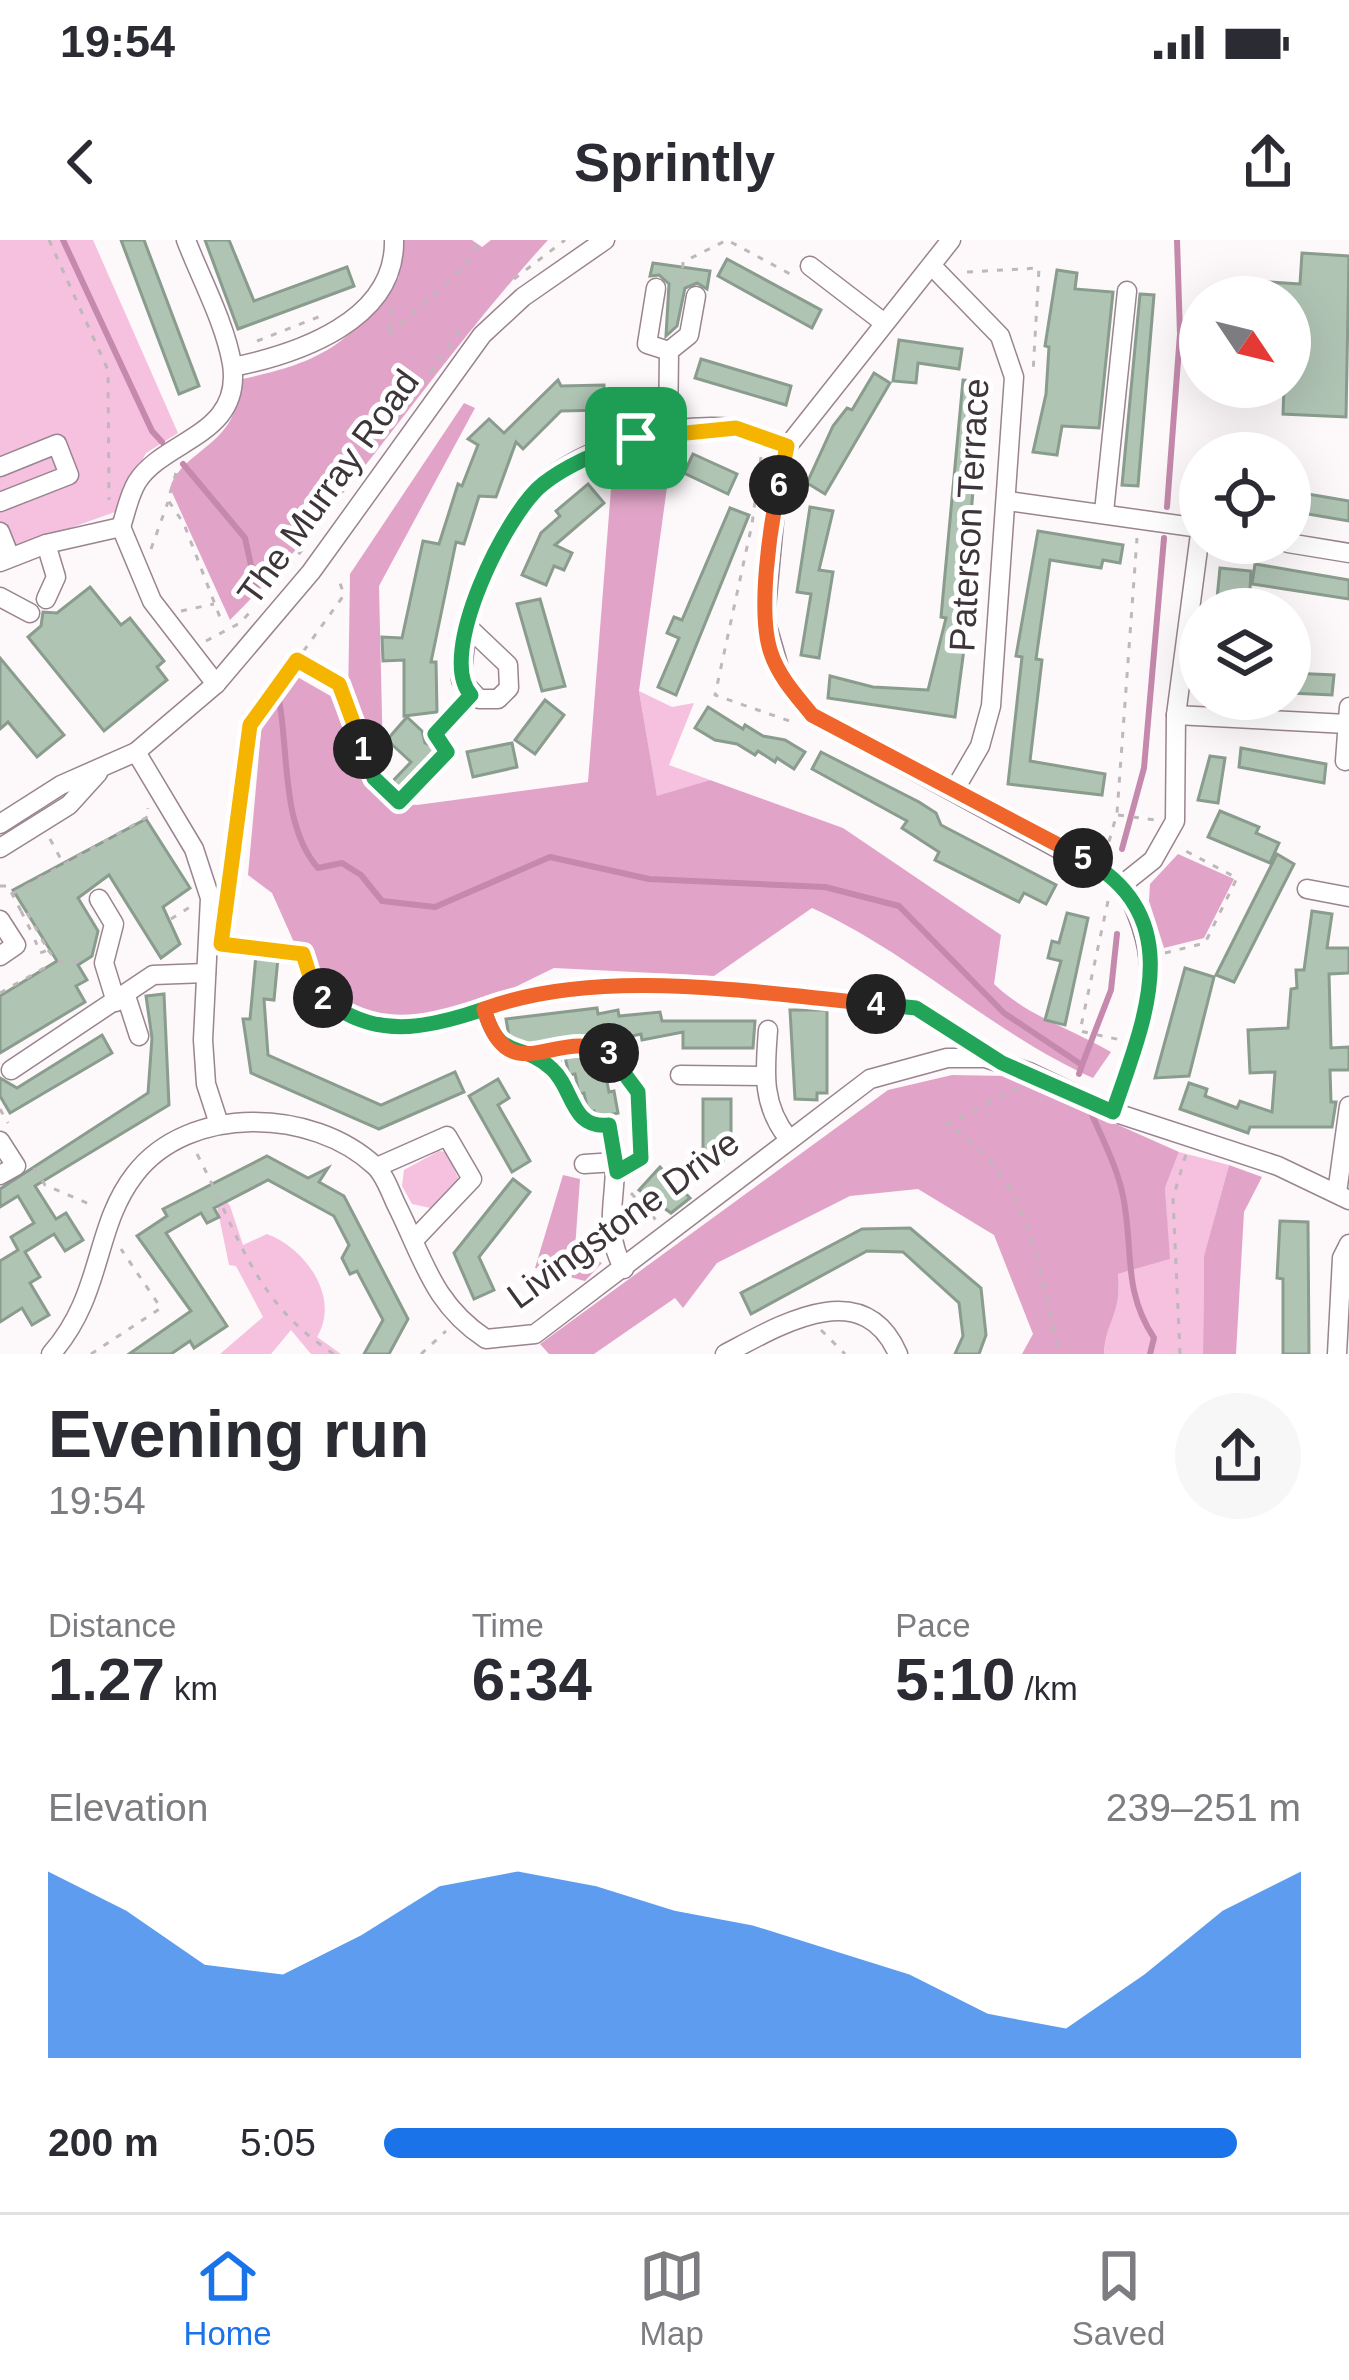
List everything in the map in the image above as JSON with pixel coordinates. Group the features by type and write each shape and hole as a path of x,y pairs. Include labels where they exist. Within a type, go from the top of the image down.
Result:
{"street":[{"path":"116,526 136,483 148,469 205,434 225,406 230,360 186,240"},
{"path":"230,360 280,357 323,338 354,316 388,277 394,240"},
{"name":"The Murray Road","path":"0,824 61,785 136,752 216,684 274,620 482,335 523,297 605,240"},
{"path":"951,240 787,446 776,500 765,619 782,678 812,715 1113,876 1152,956 1150,993 1113,1112"},
{"path":"810,266 883,322"},
{"name":"Paterson Terrace","path":"932,266 980,312 1009,356 1014,377 991,706 980,746 955,789"},
{"path":"656,288 647,344 669,352"},
{"path":"1104,512 1126,291"},
{"path":"668,433 669,352 688,335 696,296"},
{"path":"471,695 460,671 467,626 493,554 539,486 584,458 636,438 736,428 787,446"},
{"path":"0,467 57,444 69,475 0,502"},
{"path":"1008,500 1179,527"},
{"path":"0,532 5,560 116,526"},
{"path":"116,526 152,601 216,684"},
{"path":"46,544 56,577 46,599"},
{"path":"1311,547 1349,553"},
{"path":"1113,876 1154,860 1175,820 1176,715 1196,564"},
{"path":"0,597 30,613"},
{"path":"467,626 501,653 511,680 498,699 471,695"},
{"path":"435,734 471,695"},
{"path":"1176,715 1348,715 1345,761"},
{"path":"136,752 185,820 210,898 206,1084 219,1124"},
{"name":"The Murray Road","path":"0,848 69,805 101,770"},
{"path":"1307,889 1349,897"},
{"path":"99,899 114,924 104,963 139,1036"},
{"path":"0,920 16,945 0,956"},
{"path":"11,1070 153,975 206,973"},
{"path":"768,1030 764,1076 772,1118 788,1138"},
{"name":"Livingstone Drive","path":"377,1167 441,1302 485,1347 535,1334 870,1078 909,1064 985,1058 1029,1072 1113,1112 1193,1134 1343,1196"},
{"path":"680,1076 764,1076"},
{"path":"1343,1196 1349,1106"},
{"path":"51,1354 94,1280 111,1212 137,1171 171,1145 219,1124 271,1120 338,1143 377,1167 447,1136 472,1179 414,1240"},
{"path":"609,1125 616,1167 608,1234 624,1269"},
{"path":"0,1175 16,1166 7,1138"},
{"path":"584,1164 616,1167"},
{"path":"1341,1350 1342,1258 1349,1244"},
{"path":"725,1354 829,1307 853,1310 872,1320 898,1354"}],"path":[{"path":"49,240 108,370 116,526"},
{"path":"388,277 392,298 388,336 463,268 482,240"},
{"path":"510,283 565,240"},
{"path":"696,296 679,281 683,262 727,240"},
{"path":"964,272 1039,268 1033,375"},
{"path":"230,360 329,313"},
{"path":"386,436 465,327"},
{"path":"1021,354 1034,355"},
{"path":"147,560 181,458"},
{"path":"168,500 184,524 220,620"},
{"path":"1106,1037 1082,1032 1113,876 1138,518"},
{"path":"198,644 240,623 315,535"},
{"path":"228,900 250,725 344,595 338,580"},
{"path":"172,615 214,604"},
{"path":"297,660 339,684 374,778 399,802 447,752 435,734"},
{"path":"244,713 250,725"},
{"path":"12,894 148,816 146,809"},
{"path":"1116,814 1142,818"},
{"path":"1152,956 1205,943 1237,878 1165,839"},
{"path":"51,842 63,864"},
{"path":"0,886 12,894 21,911 40,953 39,961"},
{"path":"171,919 201,900"},
{"path":"21,911 25,909 57,961 74,965 85,960"},
{"path":"211,942 303,954 313,986 325,1000 384,1028 428,1027 526,994 688,986 916,1008 968,1041"},
{"path":"40,953 49,950"},
{"path":"0,993 44,968 39,961 22,956"},
{"path":"484,1009 491,1034 505,1050 528,1055 589,1045 619,1061 638,1092 641,1158 616,1167"},
{"path":"558,1051 562,1078 580,1118 592,1126 638,1117"},
{"path":"528,1055 562,1078"},
{"path":"1029,1072 1006,1097 947,1124 985,1150 1030,1221 1060,1354"},
{"path":"0,1109 7,1138"},
{"path":"1180,1354 1173,1198 1193,1134"},
{"path":"194,1148 240,1249 269,1297 334,1354"},
{"path":"25,1151 45,1185 111,1212"},
{"path":"639,1196 652,1215"},
{"path":"91,1354 160,1308 118,1245"},
{"path":"807,1316 845,1354"},
{"path":"421,1354 459,1322"}],"shaded area":[{"path":"0,240 93,240 178,433 146,453 115,512 0,553"},
{"path":"399,240 472,240 482,247 491,240 548,240 314,529 230,620 170,488 181,469 232,417 238,380 312,358 364,320 399,277"},
{"path":"464,403 475,408 379,586 384,802 417,805 588,782 613,463 671,458 639,691 657,796 710,780 843,828 1001,935 994,984 1036,1014 1111,1052 1093,1078 1021,1039 884,948 812,908 714,976 554,968 440,1024 384,1029 340,1011 313,985 272,893 248,875 263,710 294,675 348,706 350,574"},
{"path":"639,691 672,707 694,703 669,765 710,780 657,797"},
{"path":"1178,854 1234,879 1204,938 1164,948 1149,901 1150,884"},
{"path":"952,1075 1008,1076 1179,1152 1165,1188 1170,1259 1118,1274 1118,1299 1104,1354 1022,1354 1033,1334 994,1235 918,1189 850,1196 717,1263 683,1308 675,1298 594,1354 549,1354 540,1344 888,1090"},
{"path":"439,1151 447,1152 459,1180 435,1209 412,1204 402,1186 404,1170"},
{"path":"1179,1152 1229,1165 1204,1257 1203,1354 1104,1354 1118,1298 1118,1274 1169,1259 1165,1188"},
{"path":"1229,1165 1262,1177 1244,1212 1236,1354 1203,1354 1204,1256"},
{"path":"563,1175 580,1179 575,1249 602,1263 585,1281 535,1268"},
{"path":"212,1182 230,1206 243,1245 267,1234 306,1262 325,1306 317,1337 341,1354 311,1354 291,1330 271,1354 220,1354 263,1317 236,1266 229,1265"}],"building":[{"path":"121,240 144,240 199,386 179,394"},
{"path":"205,240 229,240 254,301 347,267 354,286 238,329"},
{"path":"1302,253 1349,256 1346,417 1283,414 1283,408 1311,408 1311,276 1301,276"},
{"path":"727,259 821,310 812,328 718,276"},
{"path":"653,263 710,271 707,289 697,283 685,288 677,326 666,336 669,284 659,275 650,276"},
{"path":"1057,270 1077,273 1075,289 1113,292 1099,428 1062,426 1057,455 1033,452 1046,394 1049,347 1045,346"},
{"path":"1140,294 1154,295 1138,486 1122,485"},
{"path":"899,340 962,349 959,369 918,363 916,383 893,381"},
{"path":"701,359 791,386 786,405 695,378"},
{"path":"874,373 890,383 825,494 807,483 833,426 847,408 852,410"},
{"path":"558,380 561,386 604,385 604,410 561,411 523,449 516,442 496,497 479,496 464,544 456,542 431,662 436,662 437,712 404,716 404,660 383,661 382,637 402,638 423,541 439,544 458,484 462,486 478,445 468,439 489,419 504,433"},
{"path":"963,380 987,382 978,431 961,634 966,634 955,717 828,698 830,676 873,687 928,690 946,618 941,617"},
{"path":"693,454 737,474 728,494 684,473"},
{"path":"588,484 604,503 555,545 572,553 564,570 554,566 546,585 522,575 541,533 560,516 556,511"},
{"path":"1311,495 1349,501 1349,521 1311,515"},
{"path":"810,507 833,511 819,570 833,572 819,658 801,655 811,594 797,592"},
{"path":"730,508 749,515 676,695 658,687 679,638 667,633 674,617 682,620"},
{"path":"1038,531 1123,545 1120,563 1103,560 1101,568 1050,560 1036,659 1042,660 1030,761 1105,774 1102,795 1008,784 1022,657 1016,656"},
{"path":"1255,564 1349,580 1349,599 1311,593 1311,588 1252,584"},
{"path":"1220,568 1251,571 1250,588 1218,588"},
{"path":"90,587 121,625 130,618 164,661 157,667 167,680 104,731 28,637 41,626 43,612 57,613"},
{"path":"540,599 565,686 542,691 517,604"},
{"path":"0,658 64,735 37,757 8,722 0,729"},
{"path":"1311,674 1334,675 1332,695 1311,694"},
{"path":"545,700 564,715 535,754 515,740"},
{"path":"708,707 743,729 745,725 805,752 794,769 758,751 755,755 737,744 715,740 695,728"},
{"path":"407,717 422,731 425,743 443,751 400,796 389,785 411,762 387,740"},
{"path":"512,743 517,767 473,777 467,752"},
{"path":"1241,748 1326,764 1324,783 1239,767"},
{"path":"821,752 919,802 936,813 941,825 1056,885 1046,904 1024,893 1019,902 935,860 939,852 902,828 907,821 812,769"},
{"path":"1210,756 1225,758 1218,803 1198,800"},
{"path":"1220,811 1259,827 1256,833 1279,843 1270,863 1208,837"},
{"path":"146,819 190,888 163,907 180,944 161,958 109,875 78,898 98,931 92,956 78,965 87,980 76,986 85,1002 0,1053 0,996 57,961 13,890"},
{"path":"1277,854 1294,864 1234,982 1216,975"},
{"path":"1312,911 1332,914 1327,948 1349,948 1349,973 1329,974 1331,1048 1349,1047 1349,1070 1330,1070 1331,1102 1336,1102 1332,1127 1250,1127 1248,1133 1180,1109 1189,1083 1207,1089 1205,1096 1237,1108 1240,1101 1272,1112 1275,1072 1250,1073 1248,1030 1288,1028 1291,989 1297,988 1296,970 1304,970"},
{"path":"1067,913 1088,918 1065,1025 1045,1020 1061,961 1048,958 1052,941 1059,943"},
{"path":"256,955 278,958 274,1000 264,999 268,1055 381,1105 455,1072 464,1092 379,1129 251,1073 243,1019 250,1019"},
{"path":"1185,968 1214,977 1189,1076 1155,1078"},
{"path":"164,994 169,1105 35,1186 56,1219 66,1213 83,1240 65,1251 54,1234 25,1252 40,1277 30,1283 49,1315 32,1325 22,1308 0,1322 0,1261 18,1250 11,1237 34,1223 18,1196 0,1207 0,1189 148,1093 152,1038 146,996"},
{"path":"597,1008 598,1014 618,1010 619,1016 660,1012 662,1021 755,1021 753,1048 683,1048 683,1032 642,1040 641,1034 622,1038 620,1033 593,1038 600,1073 605,1072 609,1092 614,1091 618,1113 595,1118 594,1111 588,1112 584,1093 579,1094 575,1074 569,1075 561,1038 511,1048 506,1019"},
{"path":"790,1010 827,1010 827,1093 817,1093 817,1100 795,1099"},
{"path":"102,1035 112,1053 10,1113 0,1096 0,1078 17,1088"},
{"path":"498,1079 509,1098 498,1105 530,1161 512,1172 469,1096"},
{"path":"703,1099 731,1099 731,1151 723,1151 723,1162 703,1162"},
{"path":"267,1156 308,1178 328,1168 319,1182 344,1196 408,1319 389,1354 364,1354 383,1320 357,1271 350,1274 342,1258 349,1245 334,1216 268,1180 214,1208 219,1217 207,1223 201,1213 166,1233 227,1326 194,1348 190,1341 171,1354 129,1354 191,1311 137,1236 167,1216 163,1209"},
{"path":"660,1167 690,1198 671,1213 639,1190"},
{"path":"513,1179 530,1192 479,1257 494,1290 474,1299 454,1253"},
{"path":"1280,1221 1308,1222 1309,1354 1283,1354 1283,1279 1277,1278"},
{"path":"910,1228 981,1288 986,1335 979,1354 955,1354 963,1336 959,1303 903,1252 867,1251 751,1314 741,1293 862,1229"}],"waterway":[{"path":"63,240 152,431 162,442"},
{"path":"1167,507 1180,334 1177,240"},
{"path":"183,464 245,538 257,593"},
{"path":"1122,849 1144,768 1164,538"},
{"path":"279,700 288,788 306,851 318,868 342,863 361,875 382,901 435,907 550,857 649,879 825,887 899,906 1004,1013 1082,1065 1079,1074"},
{"path":"1082,1065 1111,990 1117,934"},
{"path":"1089,1108 1120,1185 1133,1286 1154,1338 1150,1354"}],"route":[{"path":"636,438 584,458 539,486 516,518 493,554 467,626 460,671 471,695 435,734 447,752 399,802 374,778 339,684 297,660 250,725 239,836 221,944 303,954 313,986 325,1000 384,1028 416,1029 484,1009 491,1034 505,1050 544,1062 562,1078 580,1118 592,1126 609,1125 617,1172 641,1158 638,1092 619,1061 589,1045 528,1055 505,1050 491,1034 484,1009 526,994 688,986 916,1008 1002,1063 1113,1112 1137,1043 1153,970 1141,918 1123,884 1114,875 812,715 782,678 769,649 765,619 776,500 787,446 736,428 636,438"}]}
